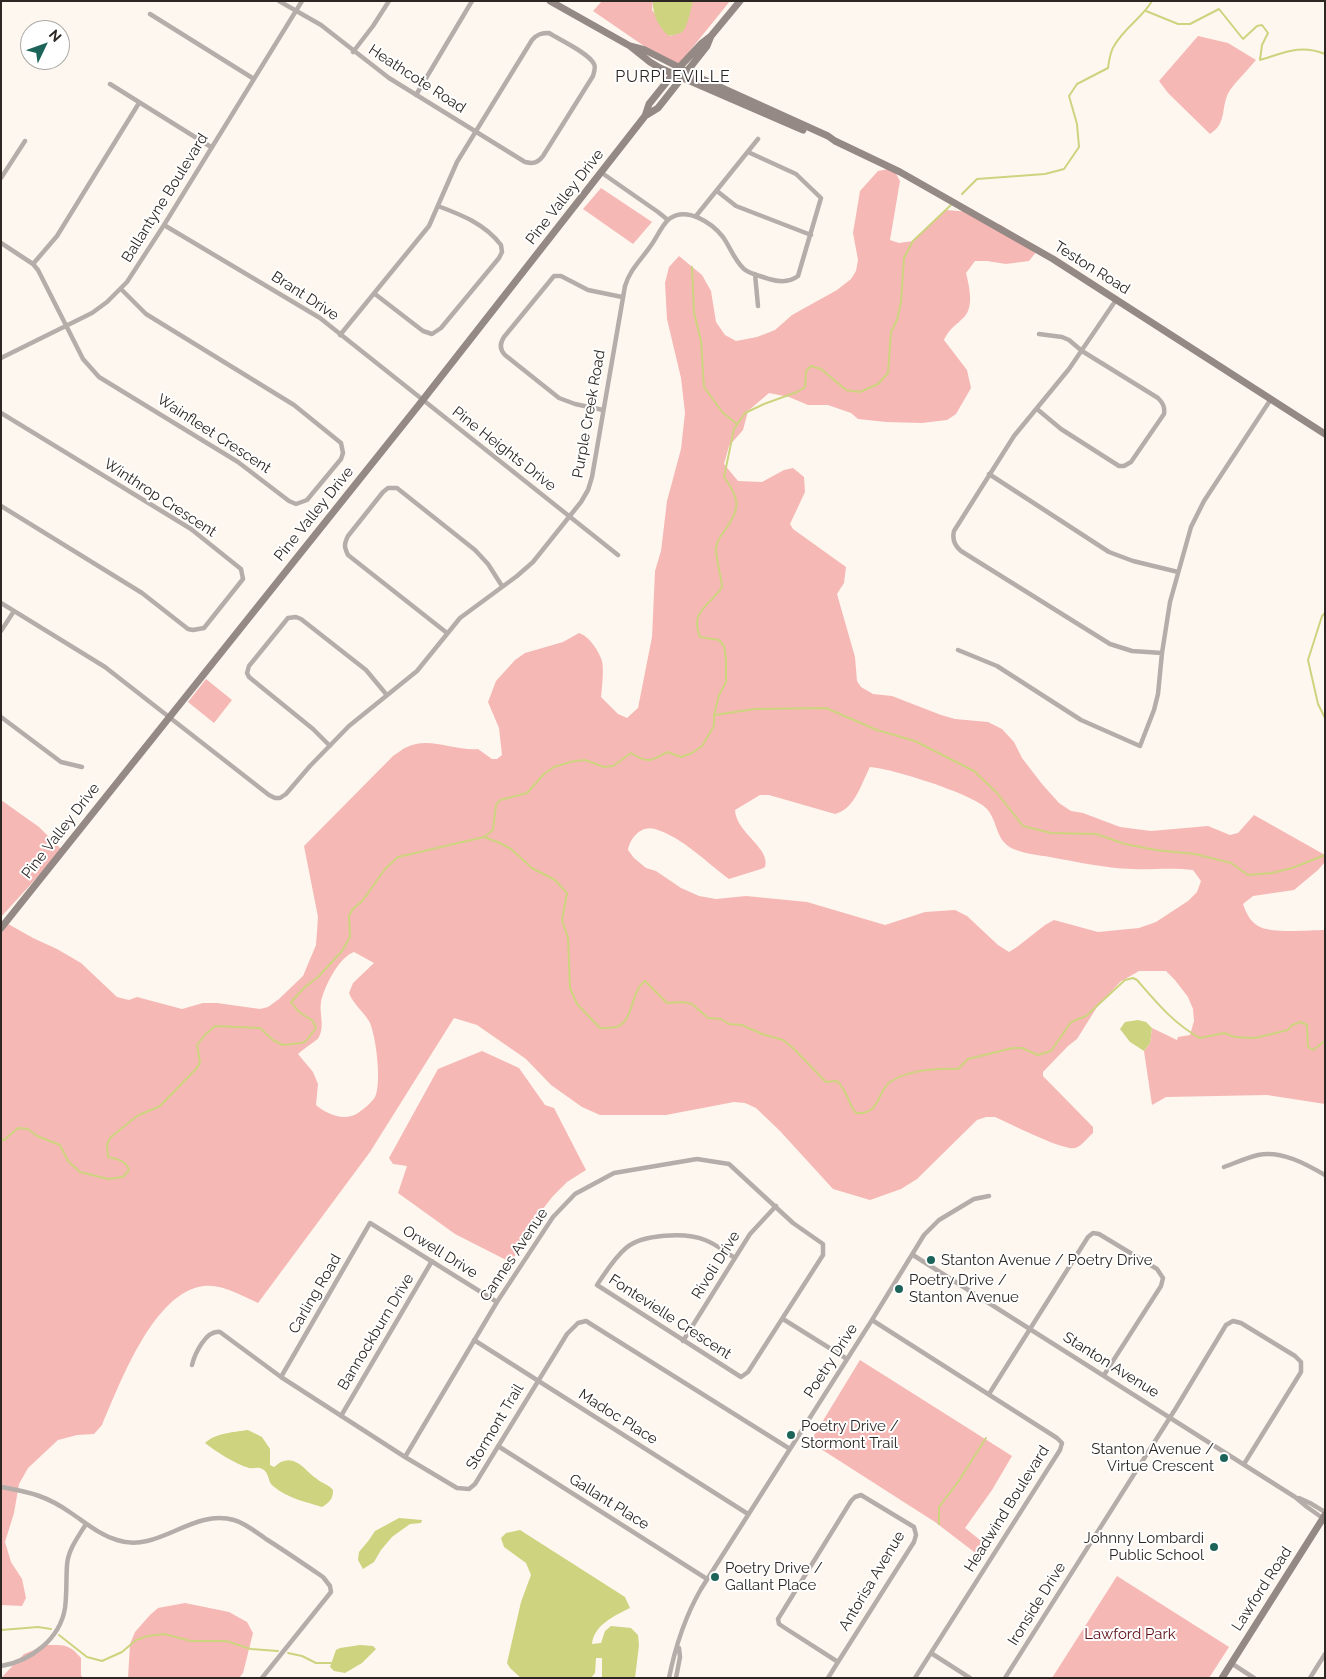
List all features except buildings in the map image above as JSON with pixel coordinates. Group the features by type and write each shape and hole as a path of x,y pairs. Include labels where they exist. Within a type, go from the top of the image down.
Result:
{"street":[{"name":"Heathcote Road","path":"279,1 321,25 353,52 389,78 476,132"},
{"name":"Ballantyne Boulevard","path":"1,358 100,308 121,289 133,274 164,225 302,1"},
{"path":"353,52 374,26 389,1"},
{"path":"416,94 472,1"},
{"name":"Teston Road","path":"550,1 630,46 650,62 681,78 817,136 835,141 900,172 1053,259 1325,434"},
{"name":"Pine Valley Drive","path":"1,928 422,401 646,116 658,108 688,71 707,46 712,36 740,1"},
{"path":"150,14 254,79"},
{"path":"340,334 426,230 453,169 532,40 537,34 550,33 587,56 594,64 593,76 543,156 536,163 525,162 476,132"},
{"name":"Pine Valley Drive","path":"646,116 649,104 673,74 702,43 712,36"},
{"name":"Teston Road","path":"630,46 645,50 835,141"},
{"path":"110,84 211,147"},
{"path":"33,264 50,246 60,231 139,103"},
{"path":"696,216 758,139"},
{"path":"1,178 25,141"},
{"path":"602,173 668,220 678,215 696,216 723,237 744,270 780,282 796,278 800,272 821,202 820,196 796,174 748,152"},
{"path":"717,191 736,206 810,235"},
{"path":"375,294 428,334 435,333 499,258 502,252 501,245 477,224 466,216 438,206"},
{"name":"Purple Creek Road","path":"168,717 274,798 280,798 286,794 352,724 386,694 412,675 464,614 533,562 584,498 590,486 622,297 631,271 668,220"},
{"name":"Brant Drive","path":"164,225 310,311 422,401"},
{"path":"1,243 33,264 67,326"},
{"path":"756,274 758,306"},
{"path":"602,410 570,403 556,396 507,356 501,350 501,344 504,336 554,276 562,276 588,290 622,297"},
{"name":"Wainfleet Crescent","path":"67,326 83,359 90,369 103,380 238,462 289,501 296,504 307,500 341,459 343,449 341,443 294,405 146,314 121,289"},
{"path":"1116,300 1082,351 1014,436 954,531 953,536 956,547 1110,644 1126,650 1162,653"},
{"path":"1037,408 1061,429 1119,466 1124,466 1131,462 1164,414 1164,405 1158,398 1062,337 1039,334"},
{"path":"958,650 997,666 1081,720 1140,746 1157,702 1168,608 1192,527 1199,510 1271,399"},
{"name":"Pine Heights Drive","path":"422,401 618,555"},
{"name":"Winthrop Crescent","path":"1,413 197,533 241,569 243,580 204,628 193,630 142,593 1,506"},
{"path":"989,474 1109,552 1133,561 1178,572"},
{"path":"446,633 348,555 344,548 344,543 348,536 383,492 388,488 397,488 480,555 502,586"},
{"path":"1,603 105,667 168,717"},
{"path":"1,631 14,611"},
{"path":"330,746 313,729 247,673 249,666 288,618 296,617 301,619 366,670 386,694"},
{"path":"1,716 61,762 82,767"},
{"path":"1224,1167 1259,1155 1282,1156 1308,1165 1325,1175"},
{"name":"Cannes Avenue","path":"405,1457 497,1302 553,1217 575,1194 614,1173 697,1159 729,1164 793,1223 823,1244 823,1254 783,1319 748,1372 740,1377"},
{"name":"Poetry Drive","path":"670,1678 674,1656 690,1611 707,1579 924,1235 939,1220 974,1200 989,1196"},
{"name":"Rivoli Drive","path":"683,1341 750,1234 776,1206"},
{"name":"Orwell Drive","path":"370,1223 497,1302"},
{"name":"Carling Road","path":"281,1377 370,1223"},
{"path":"989,1394 1088,1236 1093,1233 1099,1234 1157,1269 1163,1278 1161,1286 1104,1375"},
{"name":"Fontevielle Crescent","path":"735,1258 704,1239 678,1234 641,1240 627,1247 597,1285 740,1377"},
{"name":"Stanton Avenue","path":"913,1254 1244,1464 1295,1497 1307,1508 1324,1516"},
{"name":"Bannockburn Drive","path":"341,1416 432,1261"},
{"path":"783,1319 847,1359"},
{"name":"Headwind Boulevard","path":"872,1320 1062,1443 1060,1450 915,1678"},
{"name":"Stormont Trail","path":"192,1365 194,1358 207,1337 211,1333 218,1332 281,1377 405,1457 457,1488 469,1489 475,1484 566,1334 578,1323 586,1321 790,1449"},
{"name":"Ironside Drive","path":"1005,1678 1229,1322 1241,1322 1295,1356 1301,1362 1301,1372 1244,1464"},
{"name":"Madoc Place","path":"474,1340 748,1514"},
{"name":"Gallant Place","path":"498,1446 707,1579"},
{"path":"1,1487 34,1493 60,1506 86,1524 116,1540 131,1543 160,1538 202,1521 218,1519 235,1520 323,1577 330,1586 331,1592 262,1678"},
{"name":"Antorisa Avenue","path":"828,1678 914,1542 916,1535 914,1528 861,1495 851,1501 778,1619 779,1624 838,1662"},
{"name":"Lawford Road","path":"1222,1678 1324,1516"},
{"path":"1,1666 20,1662 30,1656 52,1637 61,1622 70,1551 86,1524"},
{"name":"Poetry Drive","path":"676,1678 680,1658 678,1646"},
{"path":"931,1653 970,1678"},
{"path":"1310,1678 1325,1654"},
{"path":"1231,1663 1254,1678"}],"green space":[{"path":"602,1 653,1 652,10 670,36 682,32 693,1 730,1 676,68 593,11"},
{"path":"1198,36 1228,43 1256,60 1230,90 1225,102 1222,119 1216,130 1210,134 1168,93 1159,81"},
{"path":"888,169 895,172 900,181 890,240 899,243 913,241 946,210 971,212 980,219 1001,225 1035,247 1037,251 1029,261 1006,264 975,261 966,273 970,295 968,312 951,329 944,340 967,370 971,388 956,414 947,420 922,423 858,419 851,413 828,405 808,405 789,397 769,393 748,411 743,430 729,446 724,464 738,481 762,482 784,470 793,468 804,477 805,492 790,524 793,529 846,567 844,583 837,594 855,657 857,681 861,687 873,694 892,696 941,715 955,719 988,722 1002,729 1014,742 1022,758 1042,784 1059,803 1071,811 1083,813 1120,827 1151,831 1208,826 1230,835 1238,833 1254,815 1325,855 1325,862 1318,870 1294,890 1253,896 1243,904 1247,914 1255,924 1264,928 1281,931 1325,930 1325,1104 1267,1095 1166,1097 1152,1105 1144,1051 1150,1043 1152,1028 1177,1040 1178,1037 1190,1035 1194,1021 1193,1009 1188,997 1166,971 1139,971 1120,982 1097,1007 1077,1039 1043,1072 1043,1076 1093,1127 1093,1133 1078,1147 1069,1148 1059,1145 995,1117 986,1117 977,1120 917,1179 901,1189 870,1200 833,1189 780,1131 756,1108 745,1103 734,1102 666,1115 600,1115 582,1107 551,1085 526,1059 477,1025 454,1018 370,1152 258,1303 232,1291 204,1286 186,1292 169,1304 141,1342 118,1387 102,1425 94,1434 77,1435 58,1440 28,1468 19,1484 14,1513 5,1542 11,1562 22,1579 26,1598 22,1606 1,1605 1,920 81,963 117,997 129,1000 137,997 182,1009 203,1003 260,1009 268,1007 303,976 316,945 318,917 304,846 393,756 415,744 433,743 478,749 492,759 497,759 502,755 499,728 488,702 496,681 515,660 525,653 563,642 579,633 593,644 602,661 601,697 618,714 627,718 638,708 652,637 655,571 661,551 667,501 681,449 685,413 681,378 667,319 665,283 669,267 679,256 702,275 711,291 716,322 725,335 736,341 757,337 775,330 792,315 837,290 851,279 856,271 858,260 853,233 860,191 878,171","holes":["870,767 895,772 950,789 979,803 991,814 1004,843 1020,851 1111,867 1193,870 1201,881 1197,892 1188,901 1156,922 1139,928 1098,932 1054,920 1009,952 998,945 967,916 955,910 925,912 885,925 807,902 746,896 716,899 699,896 681,888 656,871 646,868 628,850 634,837 641,831 650,828 675,838 729,879 761,869 765,867 763,853 741,826 735,810 760,795 769,795 835,814 848,807","354,952 374,963 353,983 349,993 372,1027 378,1081 375,1097 370,1103 353,1116 342,1117 330,1114 316,1105 318,1084 313,1072 298,1054 319,1037 322,1028 321,1002 325,989 338,966 348,955"]},
{"path":"601,188 652,222 633,244 583,209"},
{"path":"206,679 232,700 214,723 188,702"},
{"path":"1,800 39,827 62,850 1,917"},
{"path":"482,1051 519,1068 545,1105 554,1108 586,1170 567,1182 553,1196 524,1233 512,1263 455,1234 398,1193 407,1166 393,1164 389,1158 438,1069"},
{"path":"860,1360 1012,1456 992,1490 965,1528 990,1548 982,1558 935,1522 810,1442"},
{"name":"Lawford Park","path":"1117,1576 1229,1647 1209,1678 1052,1678"},
{"path":"185,1603 229,1612 247,1622 253,1633 243,1673 239,1678 128,1678 130,1644 135,1632 158,1608"},
{"path":"47,1645 66,1646 77,1653 81,1658 81,1675 83,1678 1,1678 24,1654"}],"shaded area":[{"path":"653,1 693,1 687,23 682,32 669,36 665,33 655,16"},
{"path":"1138,1020 1146,1022 1152,1028 1150,1043 1144,1051 1130,1042 1120,1029 1125,1022"},
{"path":"248,1430 262,1437 270,1449 270,1465 274,1467 283,1461 294,1461 331,1488 333,1493 329,1502 322,1507 291,1497 273,1486 263,1469 249,1468 221,1454 205,1443 220,1435"},
{"path":"399,1518 422,1520 421,1523 410,1524 392,1537 374,1562 363,1569 358,1560 359,1552 375,1531"},
{"path":"520,1530 625,1597 630,1608 611,1618 601,1626 592,1644 601,1643 605,1631 611,1626 631,1628 638,1635 639,1645 635,1678 602,1678 602,1658 596,1658 595,1673 591,1678 521,1678 510,1668 507,1663 521,1602 531,1575 526,1563 504,1547 501,1538 506,1533"},
{"path":"360,1645 373,1646 376,1649 362,1663 345,1673 334,1671 330,1667 336,1650"}],"waterway":[{"path":"962,194 977,179 1045,174 1064,169 1079,147 1077,124 1069,96 1077,84 1108,68 1112,51 1118,40 1152,1"},
{"path":"1146,11 1178,24 1190,24 1219,9 1243,39 1257,26 1262,25 1268,33 1262,45 1260,60 1285,52 1300,50 1316,51 1325,54"},
{"path":"1,1140 4,1140 18,1128 28,1129 37,1136 60,1145 68,1161 80,1172 108,1179 123,1177 129,1170 126,1164 108,1157 107,1144 111,1137 137,1116 160,1106 197,1068 200,1062 197,1045 215,1026 260,1028 273,1040 283,1045 306,1041 316,1028 313,1021 299,1012 291,1002 342,951 350,937 349,916 352,910 363,900 385,869 398,857 484,837 493,830 496,805 500,800 527,793 544,774 554,767 585,760 604,767 613,766 631,753 646,760 653,759 667,752 681,757 692,753 702,746 714,726 714,715 719,695 726,682 726,660 724,646 719,640 700,637 697,621 702,609 722,587 716,548 736,509 736,498 724,477 734,429 745,413 805,387 806,371 811,366 821,369 846,390 860,392 878,384 888,373 891,332 897,320 901,302 904,258 913,241 952,204"},
{"path":"692,267 694,313 701,341 704,387 723,413 737,424"},
{"path":"1325,613 1322,616 1308,660 1318,704 1325,718"},
{"path":"714,715 755,709 826,708 877,730 915,741 974,771 997,793 1023,826 1051,833 1096,834 1125,844 1156,850 1195,854 1231,863 1248,875 1272,873 1292,868 1325,855"},
{"path":"484,837 511,849 532,868 555,880 567,893 562,920 568,938 570,988 577,1004 600,1028 616,1027 622,1024 629,1013 640,986 645,981 667,1003 683,1002 692,1004 708,1018 721,1019 729,1024 742,1025 762,1034 783,1040 826,1082 837,1081 843,1088 856,1113 864,1113 870,1110 878,1102 890,1082 913,1072 958,1069 968,1059 1013,1048 1022,1048 1038,1055 1051,1051 1071,1022 1086,1016 1125,980 1133,978 1174,1019 1200,1038 1224,1033 1235,1037 1255,1038 1288,1030 1292,1025 1301,1022 1307,1025 1308,1047 1313,1050 1325,1041"},
{"path":"939,1524 939,1507 958,1482 986,1438"},
{"path":"1,1630 38,1627 51,1629"},
{"path":"59,1635 87,1657 102,1661 122,1652 136,1640 164,1634 191,1641 226,1641 251,1649 278,1651"},
{"path":"288,1653 302,1656 316,1663 331,1663"}],"place":[{"name":"Stanton Avenue / Poetry Drive","path":"931,1260"},
{"name":"Poetry Drive / Stanton Avenue","path":"899,1289"},
{"name":"Poetry Drive / Stormont Trail","path":"791,1435"},
{"name":"Stanton Avenue / Virtue Crescent","path":"1224,1458"},
{"name":"Johnny Lombardi Public School","path":"1214,1547"},
{"name":"Poetry Drive / Gallant Place","path":"715,1577"}],"district":[{"name":"PURPLEVILLE","path":"673,77"}]}
